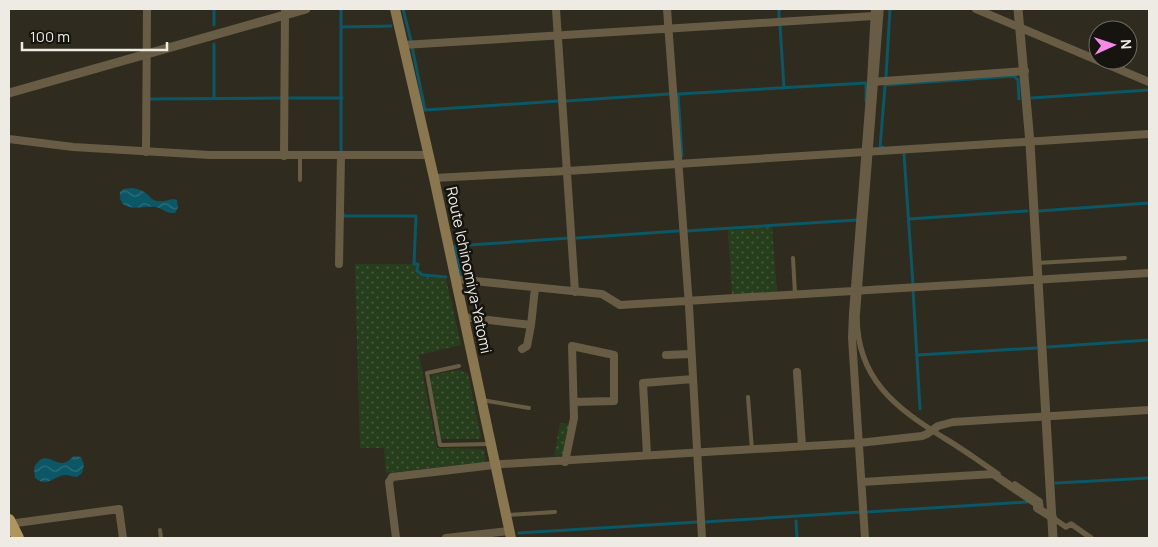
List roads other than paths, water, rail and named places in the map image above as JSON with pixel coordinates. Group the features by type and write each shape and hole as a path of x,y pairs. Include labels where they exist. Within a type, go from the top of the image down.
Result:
{"highway":[{"path":"9,522 18,538"}],"main road":[{"name":"Route Ichinomiya-Yatomi","path":"395,9 429,155 510,535"}],"street":[{"path":"146,152 147,9"},
{"path":"9,93 147,55 285,12 306,9"},
{"path":"556,9 575,292"},
{"path":"668,9 694,379 702,538"},
{"path":"866,538 852,338 873,82 881,9"},
{"path":"976,9 1149,82"},
{"path":"1018,9 1030,143 1050,513 1054,538"},
{"path":"284,156 285,12"},
{"path":"403,45 669,28 874,12 873,82"},
{"path":"873,82 1025,71"},
{"path":"434,178 1030,143 1149,134"},
{"path":"9,139 73,147 210,155 429,155"},
{"path":"339,264 341,155"},
{"path":"455,279 606,296 620,305 1149,273"},
{"path":"522,349 527,346 535,288"},
{"path":"857,291 857,332 864,358 880,388 890,399 902,410 1040,501 1040,506 1066,527 1071,524 1091,538"},
{"path":"463,317 531,325"},
{"path":"565,462 574,418 572,346 614,355 614,401 574,402"},
{"path":"666,355 692,354"},
{"path":"797,372 802,446"},
{"path":"647,455 643,383 694,379"},
{"path":"396,538 389,482 392,477 494,465 859,443 922,436 933,431 938,426 953,422 1149,410"},
{"path":"862,482 993,474 1037,504 1037,508 1050,513"},
{"path":"9,522 120,509 123,538"},
{"path":"446,538 510,535"}],"lane":[{"path":"300,155 300,180"},
{"path":"793,258 795,294"},
{"path":"1037,263 1126,258"},
{"path":"459,366 427,373 440,445 490,444"},
{"path":"748,397 752,450"},
{"path":"481,400 530,408"},
{"path":"505,515 555,512"},
{"path":"160,530 161,538"}],"water":[{"path":"133,188 140,190 154,200 177,200 178,207 175,213 169,213 155,207 132,207 123,204 120,199 120,192 123,189"},
{"path":"74,456 81,457 84,465 82,473 77,477 65,475 47,482 39,481 35,478 34,468 41,459 45,458 63,463"}],"waterway":[{"path":"214,9 214,25"},
{"path":"341,9 341,152"},
{"path":"403,9 411,41"},
{"path":"779,9 779,18"},
{"path":"886,77 890,9"},
{"path":"780,25 784,88"},
{"path":"341,27 391,26"},
{"path":"214,44 214,98"},
{"path":"412,47 425,110 559,101"},
{"path":"885,85 1014,76 1018,80 1019,99"},
{"path":"682,156 678,94 866,83 866,101"},
{"path":"883,147 880,148 885,86"},
{"path":"1032,98 1149,90"},
{"path":"566,101 669,94"},
{"path":"149,99 282,98"},
{"path":"287,98 342,98"},
{"path":"904,154 913,285"},
{"path":"1039,211 1149,203"},
{"path":"909,219 1027,211"},
{"path":"343,213 343,216 416,216 414,264 418,264 417,271 423,275 446,277"},
{"path":"686,231 857,220"},
{"path":"577,238 678,231"},
{"path":"461,277 455,246 569,238"},
{"path":"913,290 920,409"},
{"path":"1048,347 1149,340"},
{"path":"917,355 1036,348"},
{"path":"1056,483 1149,478"},
{"path":"867,512 1027,502"},
{"path":"704,522 861,512"},
{"path":"796,521 797,538"},
{"path":"519,533 698,522"}]}
